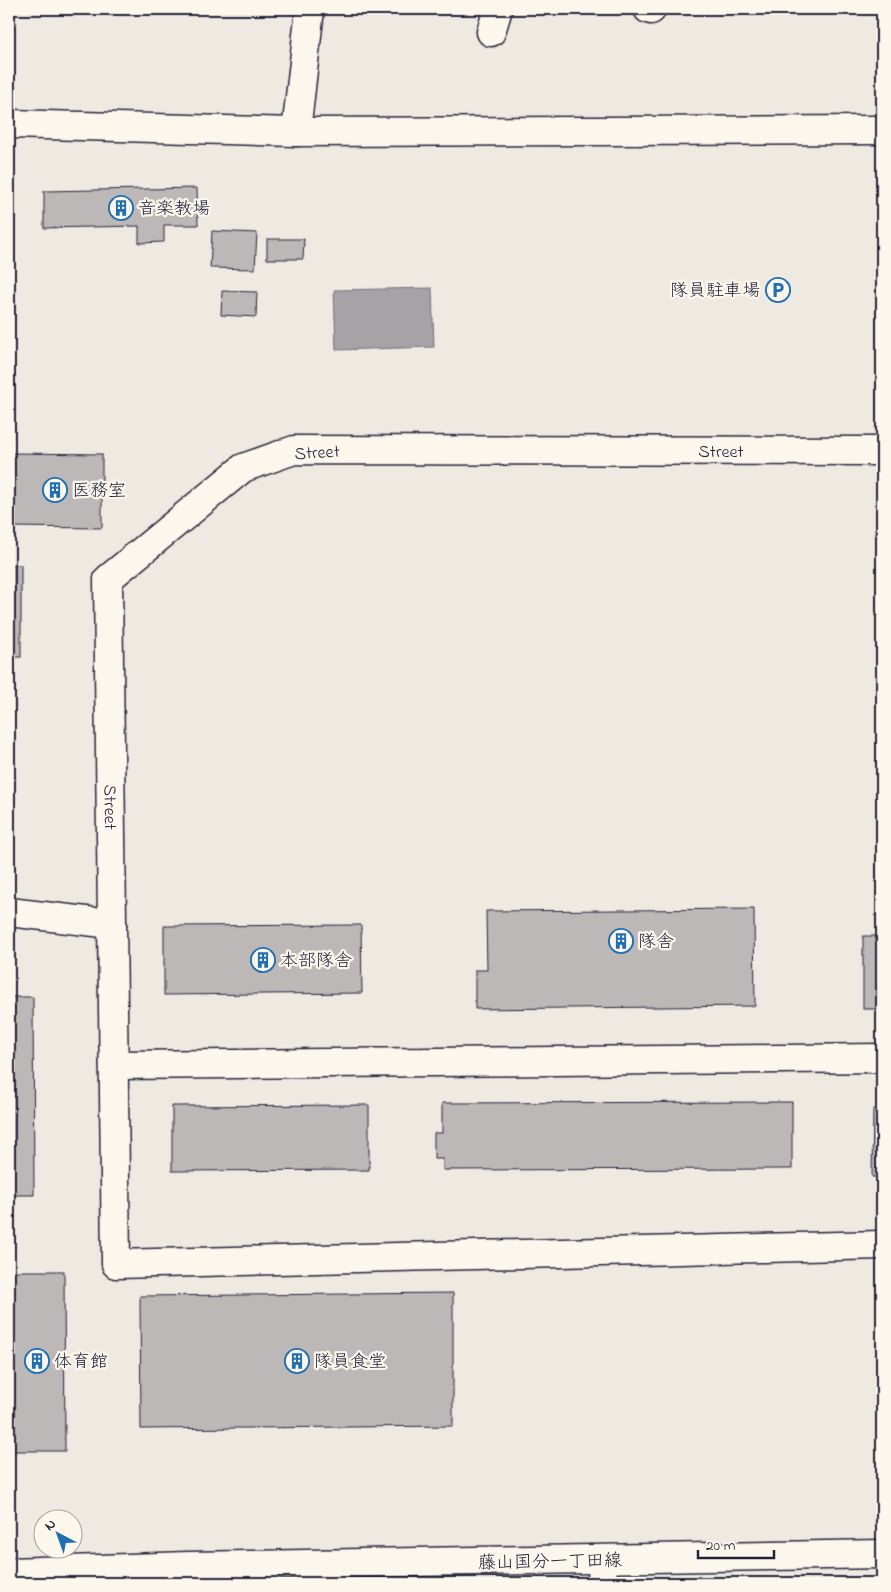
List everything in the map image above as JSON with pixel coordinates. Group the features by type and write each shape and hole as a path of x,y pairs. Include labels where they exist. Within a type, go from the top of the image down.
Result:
{"street":[{"path":"296,132 310,9"},
{"path":"9,124 296,132 882,130"},
{"name":"Street","path":"112,924 108,579 243,468 294,450 882,451"},
{"path":"9,912 112,924 116,1264 882,1245"},
{"path":"114,1065 882,1058"},
{"name":"藤山国分一丁田線","path":"9,1572 188,1575 603,1572 882,1554"}],"shaded area":[{"path":"432,288 434,347 336,350 334,290"}],"building":[{"name":"音楽教場","path":"197,188 198,225 164,225 164,242 139,243 139,226 44,228 44,191"},
{"path":"212,231 257,233 255,269 210,268"},
{"path":"267,239 304,239 303,259 267,259"},
{"path":"222,291 257,292 256,317 221,315"},
{"name":"医務室","path":"9,453 102,454 102,528 9,527"},
{"path":"9,565 21,565 21,657 9,657"},
{"name":"隊舎","path":"754,909 755,1006 475,1009 475,970 487,970 486,911"},
{"name":"本部隊舎","path":"361,925 362,993 164,995 164,926"},
{"path":"863,936 882,936 882,1009 863,1009"},
{"path":"9,997 33,997 34,1195 9,1195"},
{"path":"792,1102 792,1169 443,1170 443,1159 434,1159 434,1133 442,1133 442,1103"},
{"path":"369,1105 369,1170 172,1171 172,1106"},
{"path":"873,1109 882,1109 882,1177 872,1177"},
{"name":"体育館","path":"9,1271 64,1271 65,1451 9,1451"},
{"name":"隊員食堂","path":"453,1293 453,1426 141,1429 140,1296"}],"place":[{"name":"音楽教場","path":"121,208"},
{"name":"隊員駐車場","path":"778,290"},
{"name":"医務室","path":"55,490"},
{"name":"隊舎","path":"621,941"},
{"name":"本部隊舎","path":"263,960"},
{"name":"体育館","path":"37,1361"},
{"name":"隊員食堂","path":"297,1361"}]}
